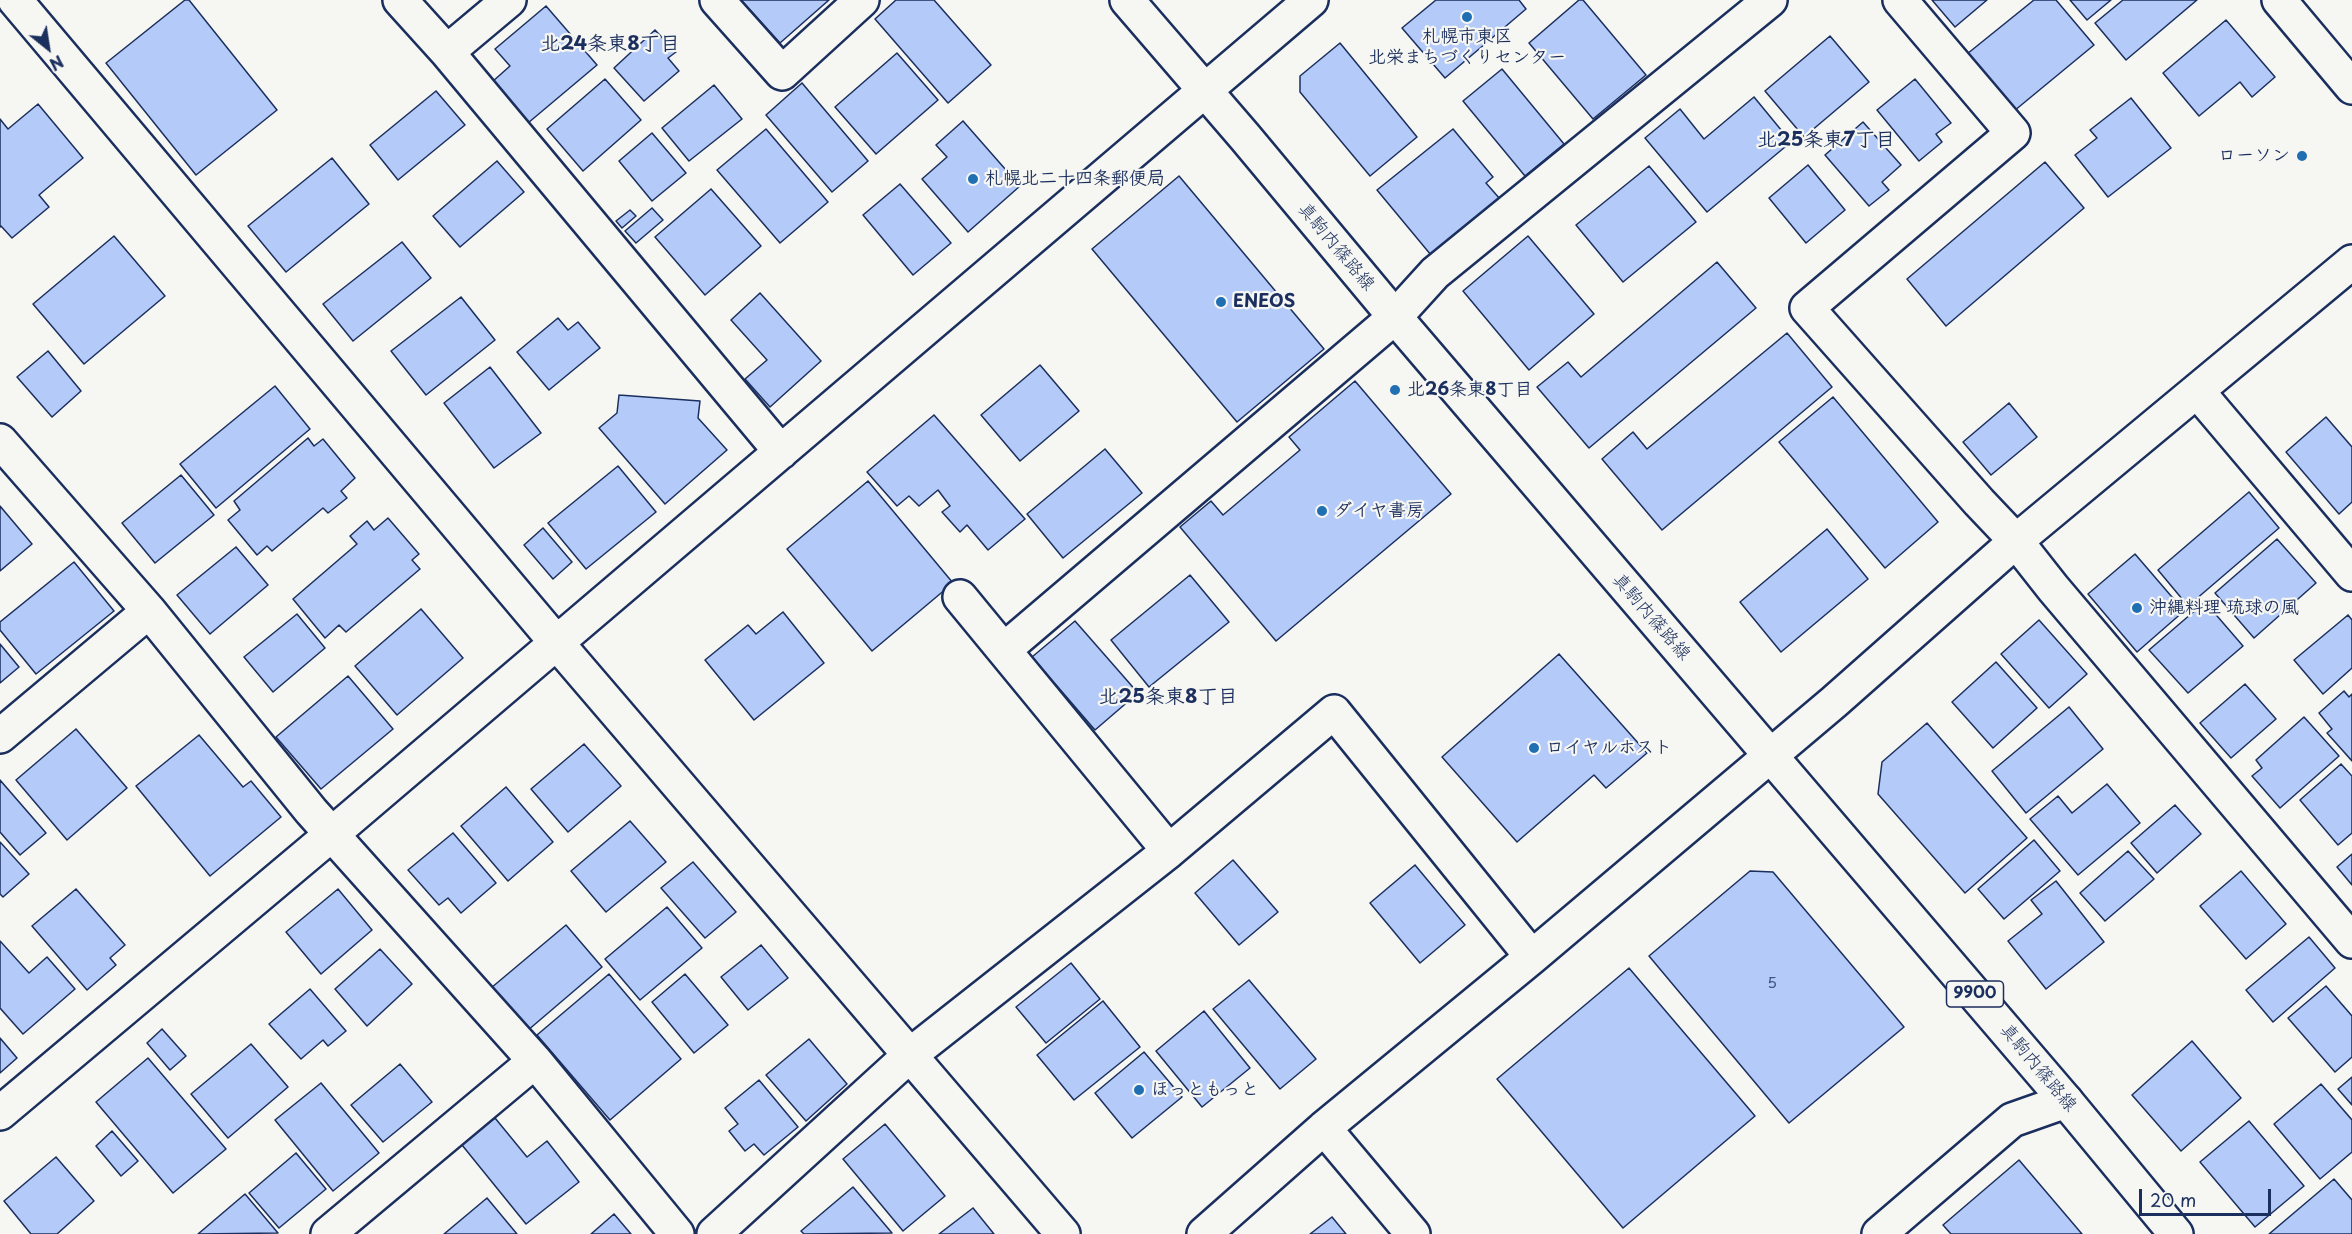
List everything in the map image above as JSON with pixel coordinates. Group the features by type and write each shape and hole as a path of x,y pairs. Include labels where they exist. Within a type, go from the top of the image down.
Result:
{"street":[{"path":"15,0 556,642 1062,1234"},
{"path":"400,0 447,52 781,452"},
{"path":"447,52 509,0"},
{"path":"717,0 782,73 862,0"},
{"name":"真駒内篠路線","path":"1127,0 2066,1101 2176,1234"},
{"path":"0,1113 332,834 1311,0"},
{"path":"1005,649 1395,317 1435,273 1770,0"},
{"path":"1900,0 2013,133 1807,308 2016,541 2053,588 2352,941"},
{"path":"2279,0 2352,87"},
{"path":"1204,1234 1324,1128 1532,957 1771,755 2016,541 2352,262"},
{"path":"2198,392 2352,574"},
{"path":"0,441 149,611 332,834 535,1061 677,1234"},
{"path":"960,597 1169,851"},
{"path":"0,736 149,611"},
{"path":"714,1234 910,1055 1169,851 1334,712 1532,957"},
{"path":"328,1234 535,1061"},
{"path":"1879,1234 2012,1120 2066,1101"},
{"path":"1324,1128 1413,1234"}],"building":[{"path":"185,0 189,0 277,110 196,175 106,63"},
{"path":"741,0 829,0 780,43"},
{"path":"896,0 934,0 991,65 948,103 875,19"},
{"path":"1436,0 1519,0 1526,9 1445,78 1402,28"},
{"path":"1579,0 1583,0 1646,75 1593,119 1529,43"},
{"path":"1932,0 1987,0 1955,27"},
{"path":"2034,0 2056,0 2094,45 2014,111 1967,54"},
{"path":"2070,0 2111,0 2087,20"},
{"path":"2123,0 2197,0 2126,60 2095,23"},
{"path":"546,6 597,65 528,123 492,82 510,66 495,49"},
{"path":"2226,20 2275,77 2252,97 2240,82 2199,116 2163,73"},
{"path":"655,30 676,52 668,58 679,71 644,101 614,68"},
{"path":"1830,36 1869,82 1804,137 1765,91"},
{"path":"1340,43 1417,137 1370,176 1300,92 1300,76"},
{"path":"897,53 938,100 876,154 835,107"},
{"path":"1502,69 1564,144 1525,176 1463,101"},
{"path":"605,79 641,120 583,171 547,129"},
{"path":"1915,79 1951,123 1936,134 1942,142 1919,161 1877,110"},
{"path":"802,83 868,161 832,192 766,115"},
{"path":"714,85 742,119 689,161 662,128"},
{"path":"436,91 465,125 398,180 370,145"},
{"path":"1754,97 1791,142 1707,212 1645,138 1680,109 1704,139"},
{"path":"2131,98 2171,148 2108,197 2075,155 2097,138 2090,130"},
{"path":"38,104 83,158 39,195 49,207 12,238 0,227 0,119 8,129"},
{"path":"963,121 1020,186 968,232 922,179 947,157 936,145"},
{"path":"1863,122 1901,165 1882,182 1889,190 1869,206 1825,155"},
{"path":"766,129 828,202 780,243 717,170"},
{"path":"1453,129 1493,177 1486,183 1500,199 1431,255 1377,190"},
{"path":"652,133 686,173 652,201 619,161"},
{"path":"332,158 369,204 286,272 248,226"},
{"path":"497,161 524,192 460,247 433,216"},
{"path":"2045,162 2084,208 1946,326 1907,279"},
{"path":"1808,165 1845,210 1806,243 1769,198"},
{"path":"1649,166 1696,222 1623,282 1576,225"},
{"path":"1179,176 1324,349 1237,422 1092,249"},
{"path":"900,184 951,243 913,275 863,215"},
{"path":"711,189 761,246 705,295 655,237"},
{"path":"652,208 663,220 636,243 625,231"},
{"path":"630,210 636,216 622,228 616,221"},
{"path":"114,236 165,296 84,364 33,304"},
{"path":"1528,236 1594,314 1529,370 1463,291"},
{"path":"402,242 431,278 353,341 323,304"},
{"path":"1717,262 1756,308 1589,448 1537,387 1568,362 1581,377"},
{"path":"760,293 821,361 770,407 745,379 767,360 731,320"},
{"path":"461,297 495,340 426,395 391,351"},
{"path":"558,318 568,330 578,322 600,348 549,390 517,352"},
{"path":"1787,333 1832,387 1662,530 1602,459 1633,432 1647,449"},
{"path":"48,351 81,391 52,417 17,377"},
{"path":"1040,365 1079,411 1020,461 981,415"},
{"path":"490,367 541,433 494,468 444,403"},
{"path":"1355,381 1451,494 1276,641 1180,527 1211,501 1223,515 1300,450 1289,437"},
{"path":"275,386 310,429 216,508 180,464"},
{"path":"619,395 700,401 698,418 727,450 665,504 599,428 617,413"},
{"path":"1833,397 1938,522 1885,568 1779,442"},
{"path":"2009,403 2037,437 1991,475 1963,442"},
{"path":"934,415 1025,519 988,550 967,525 960,532 942,512 950,506 938,490 919,506 909,496 897,506 867,472"},
{"path":"2326,417 2352,447 2352,502 2339,514 2286,452"},
{"path":"308,438 314,446 323,439 355,478 341,491 347,498 328,513 323,508 272,551 267,546 257,555 228,520 240,510 234,501"},
{"path":"1105,449 1142,493 1063,558 1027,514"},
{"path":"618,466 656,512 586,569 548,523"},
{"path":"181,475 214,515 155,563 122,523"},
{"path":"868,481 953,583 872,651 787,549"},
{"path":"2249,492 2279,528 2188,606 2158,570"},
{"path":"0,506 32,544 0,571"},
{"path":"388,518 419,554 412,560 420,569 346,632 339,625 325,638 293,599 357,544 350,536 367,521 374,530"},
{"path":"543,528 572,562 553,579 524,545"},
{"path":"1827,529 1868,579 1781,652 1740,602"},
{"path":"2277,539 2316,583 2254,638 2215,593"},
{"path":"236,547 268,585 210,634 177,595"},
{"path":"2135,554 2184,611 2137,652 2088,594"},
{"path":"74,562 114,611 36,674 0,630 0,622"},
{"path":"1190,575 1229,622 1149,687 1111,640"},
{"path":"2205,602 2243,646 2188,693 2149,650"},
{"path":"421,609 463,658 397,715 355,666"},
{"path":"783,612 824,663 754,720 705,660 748,625 756,634"},
{"path":"297,614 325,648 273,692 244,657"},
{"path":"2348,615 2352,620 2352,668 2323,694 2294,660"},
{"path":"2039,620 2087,674 2049,708 2001,654"},
{"path":"1075,621 1138,693 1095,730 1032,657"},
{"path":"0,644 19,667 0,683"},
{"path":"1559,654 1647,753 1606,788 1594,775 1517,842 1442,757"},
{"path":"1996,662 2037,708 1993,748 1952,702"},
{"path":"348,676 393,729 321,789 276,737"},
{"path":"2245,684 2276,719 2231,758 2200,723"},
{"path":"2344,691 2349,697 2352,694 2352,761 2327,733 2332,729 2319,713"},
{"path":"2069,707 2103,749 2026,813 1992,771"},
{"path":"2304,717 2339,756 2280,808 2252,776 2262,768 2256,760"},
{"path":"1927,723 2027,838 1965,893 1878,794 1882,762"},
{"path":"76,729 127,788 67,840 16,780"},
{"path":"199,735 243,787 251,781 281,817 210,876 136,786"},
{"path":"584,744 621,786 568,832 531,789"},
{"path":"2341,764 2352,776 2352,833 2338,845 2300,800"},
{"path":"0,780 46,833 20,855 0,832"},
{"path":"2107,784 2140,823 2078,875 2030,819 2058,796 2072,813"},
{"path":"506,787 553,842 508,881 461,826"},
{"path":"2175,805 2201,834 2157,873 2131,843"},
{"path":"630,821 666,862 606,912 571,871"},
{"path":"453,833 496,883 461,913 448,898 439,905 408,870"},
{"path":"2034,840 2060,871 2004,919 1978,889"},
{"path":"0,842 29,874 3,897 0,894"},
{"path":"2128,851 2154,879 2105,921 2080,893"},
{"path":"2352,854 2352,885 2337,867"},
{"path":"1233,860 1278,912 1239,945 1195,893"},
{"path":"693,862 736,912 705,938 661,888"},
{"path":"1415,865 1465,925 1420,963 1370,903"},
{"path":"1750,871 1773,872 1904,1027 1789,1123 1649,956"},
{"path":"2241,871 2286,924 2246,959 2200,906"},
{"path":"2056,881 2104,942 2046,989 2008,941 2042,914 2031,900"},
{"path":"76,889 125,945 110,958 116,965 87,990 32,926"},
{"path":"338,889 372,930 321,974 286,932"},
{"path":"667,907 702,948 640,1000 605,959"},
{"path":"566,925 602,967 527,1031 491,988"},
{"path":"2309,937 2335,968 2273,1022 2246,990"},
{"path":"0,941 29,973 47,957 75,989 23,1034 0,1008"},
{"path":"761,945 788,978 748,1010 721,977"},
{"path":"380,949 412,984 367,1026 335,989"},
{"path":"1071,963 1100,999 1046,1043 1016,1007"},
{"path":"1629,968 1755,1116 1623,1228 1497,1079"},
{"path":"609,974 681,1059 610,1120 537,1035"},
{"path":"685,974 728,1025 694,1053 652,1002"},
{"path":"1249,980 1316,1059 1280,1089 1213,1009"},
{"path":"2326,986 2352,1016 2352,1057 2335,1072 2288,1018"},
{"path":"310,989 346,1031 328,1046 323,1040 301,1059 269,1024"},
{"path":"1103,1001 1140,1047 1074,1100 1037,1055"},
{"path":"1204,1011 1250,1068 1202,1107 1156,1051"},
{"path":"162,1029 186,1056 170,1070 147,1043"},
{"path":"0,1038 17,1058 0,1073"},
{"path":"809,1039 847,1084 806,1121 766,1075"},
{"path":"2192,1041 2241,1098 2181,1151 2132,1095"},
{"path":"251,1044 288,1087 228,1138 191,1094"},
{"path":"1144,1052 1182,1097 1132,1138 1095,1093"},
{"path":"148,1058 226,1149 173,1193 96,1102"},
{"path":"400,1064 432,1102 383,1142 351,1105"},
{"path":"2352,1077 2352,1105 2338,1089"},
{"path":"759,1080 798,1127 764,1155 754,1144 745,1151 729,1131 738,1124 725,1108"},
{"path":"321,1083 379,1153 333,1191 275,1120"},
{"path":"2321,1084 2352,1120 2352,1152 2320,1179 2274,1124"},
{"path":"495,1118 527,1157 547,1141 579,1182 526,1224 462,1145"},
{"path":"2249,1121 2304,1186 2255,1227 2200,1162"},
{"path":"885,1124 945,1196 903,1231 843,1159"},
{"path":"112,1131 138,1161 121,1176 96,1146"},
{"path":"296,1153 326,1189 279,1228 249,1193"},
{"path":"56,1157 94,1201 57,1234 31,1234 4,1201"},
{"path":"2019,1160 2082,1234 1951,1234 1943,1225"},
{"path":"2334,1179 2352,1200 2352,1234 2269,1234"},
{"path":"853,1187 892,1233 804,1234 801,1231"},
{"path":"245,1194 278,1233 198,1234"},
{"path":"487,1198 517,1234 444,1234"},
{"path":"973,1208 994,1234 939,1234"},
{"path":"614,1214 631,1234 591,1234"},
{"path":"1332,1217 1346,1234 1310,1234"}],"place":[{"name":"札幌市東区 北栄まちづくりセンター","path":"1467,17"},
{"name":"ローソン","path":"2302,156"},
{"name":"札幌北二十四条郵便局","path":"973,179"},
{"name":"ENEOS","path":"1221,302"},
{"name":"北26条東8丁目","path":"1395,390"},
{"name":"ダイヤ書房","path":"1322,511"},
{"name":"沖縄料理 琉球の風","path":"2137,608"},
{"name":"ロイヤルホスト","path":"1534,748"},
{"name":"ほっともっと","path":"1139,1090"}],"district":[{"name":"北24条東8丁目","path":"610,44"},
{"name":"北25条東7丁目","path":"1826,140"},
{"name":"北25条東8丁目","path":"1168,697"}]}
